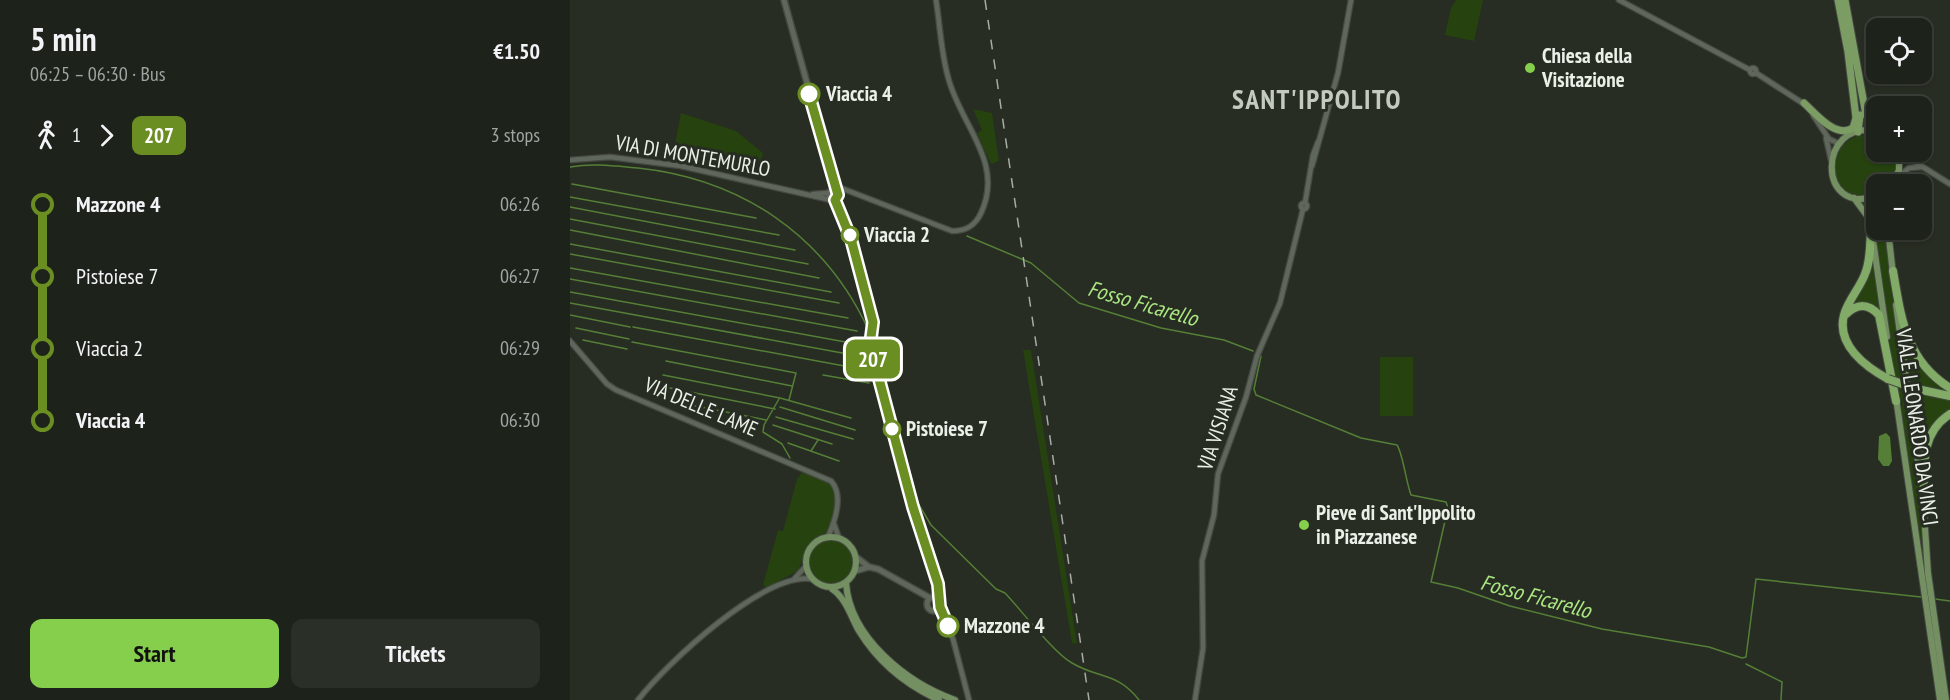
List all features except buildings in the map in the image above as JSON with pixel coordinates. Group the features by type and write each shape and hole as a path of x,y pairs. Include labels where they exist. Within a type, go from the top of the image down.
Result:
{"highway":[{"path":"1838,0 1861,119 1858,132"},
{"path":"1845,0 1866,113"},
{"path":"1804,104 1838,131 1846,132 1853,128 1856,118 1848,52"},
{"path":"1870,240 1866,272 1844,316 1844,330 1852,351 1866,365 1888,379 1917,389 1950,396"},
{"path":"1893,271 1902,325 1912,351 1927,371 1950,388"},
{"path":"1844,316 1851,309 1866,305 1879,315 1896,401"},
{"path":"1924,501 1924,453 1929,434 1950,414"}],"main road":[{"path":"784,0 830,174 833,195 851,239 873,328 870,345 913,507 938,584 938,606"},
{"path":"1832,160 1840,144 1858,132 1866,132"},
{"name":"VIALE LEONARDO DA VINCI","path":"1832,160 1835,184 1845,194 1854,198 1866,213"},
{"path":"1854,198 1866,197"},
{"name":"VIALE LEONARDO DA VINCI","path":"1873,240 1940,700"},
{"name":"VIALE LEONARDO DA VINCI","path":"1889,240 1924,501 1928,573 1946,700"},
{"path":"938,606 931,598 920,594 884,571 869,567 856,557 849,544 839,538 828,537 812,545 807,555 806,566 812,579 820,586 831,588 841,596 862,635 917,689 939,700"},
{"path":"831,588 846,583 855,571 856,557"},
{"path":"855,571 869,567"},
{"path":"846,583 848,598 860,623 890,664 921,685 955,700"},
{"path":"927,605 938,584"},
{"path":"920,594 930,610 938,606"}],"street":[{"name":"VIA DI MONTEMURLO","path":"570,160 610,157 640,160 811,194 833,195 840,188 948,230 958,231 969,228 978,219 989,194 990,181 987,166 948,78 936,0"},
{"name":"VIA VISIANA","path":"1195,700 1203,648 1202,561 1214,515 1218,474 1246,397 1257,356 1280,303 1304,209 1302,204 1305,203 1312,166 1341,62 1351,0"},
{"path":"1619,0 1750,70 1755,69 1756,73 1804,104 1825,135 1833,142 1840,144"},
{"path":"1825,135 1832,160"},
{"path":"1914,162 1950,183"},
{"path":"1902,174 1909,168 1921,167"},
{"name":"VIA DELLE LAME","path":"570,341 607,384 616,390 699,423 834,483 838,494 834,524"},
{"path":"828,537 834,524"},
{"path":"834,524 839,538"},
{"path":"640,700 650,686 687,648 756,597 795,578 806,566"},
{"path":"795,578 812,579"},
{"path":"938,606 953,639 969,700"}],"shaded area":[{"path":"1456,0 1483,0 1474,41 1445,35 1451,8"},
{"path":"973,109 992,113 999,161 991,164 977,133 982,130"},
{"path":"681,113 736,131 763,153 760,166 675,144"},
{"path":"1866,135 1866,162 1896,162 1894,174 1866,174 1866,196 1858,197 1847,193 1839,185 1835,176 1834,166 1837,155 1851,139"},
{"path":"1866,200 1866,209 1861,201"},
{"path":"1875,240 1886,240 1923,511 1944,700 1902,428 1902,401 1896,386"},
{"path":"1872,252 1881,317 1878,311 1850,306"},
{"path":"1903,332 1906,342 1950,392 1950,410 1929,429 1922,452 1919,452"},
{"path":"1023,350 1031,350 1077,644 1072,643"},
{"path":"1380,357 1413,357 1413,416 1380,416"},
{"path":"1886,433 1890,437 1892,461 1889,466 1883,466 1878,459 1879,436"},
{"path":"802,472 829,483 836,494 832,523 828,532 808,545 798,571 767,587 763,585 778,530 783,531 797,479"},
{"path":"830,539 846,546 853,562 846,578 830,585 814,578 807,562 814,546"}],"waterway":[{"path":"570,167 612,166 676,174 745,199 776,218 804,240 829,267 851,297 869,331"},
{"path":"572,184 756,218"},
{"path":"570,197 779,235"},
{"path":"570,207 795,250"},
{"path":"570,219 808,264"},
{"path":"570,230 819,278"},
{"name":"Fosso Ficarello","path":"967,236 1031,263 1079,303 1161,328 1224,340 1253,351"},
{"path":"570,244 831,292"},
{"path":"570,254 839,303"},
{"path":"570,268 848,318"},
{"path":"570,279 857,331"},
{"path":"570,292 862,345"},
{"path":"570,303 864,357"},
{"path":"570,315 630,327"},
{"path":"633,327 866,370"},
{"path":"576,328 629,339"},
{"path":"583,340 627,349"},
{"path":"873,341 918,503 931,525 996,589 1005,593 1064,658 1082,668 1115,680 1139,700"},
{"path":"632,342 796,373 789,400"},
{"name":"Fosso Ficarello","path":"1261,356 1254,389 1256,395 1361,438 1397,445 1411,495 1446,502 1448,508 1431,582 1458,588 1510,606 1602,629 1709,647 1742,658 1746,657 1756,579 1921,597"},
{"path":"666,361 792,386"},
{"path":"663,375 780,398 851,418"},
{"path":"823,375 869,383"},
{"path":"665,387 775,409"},
{"path":"779,399 764,425 763,432 782,444 790,458"},
{"path":"670,401 766,420"},
{"path":"780,407 855,430"},
{"path":"776,417 853,439"},
{"path":"773,425 832,444"},
{"path":"811,451 818,440"},
{"path":"788,443 839,461"},
{"name":"Fosso Ficarello","path":"1935,599 1950,601"},
{"path":"1746,664 1782,682 1781,700"}],"railway":[{"path":"985,0 1089,700"}],"bus line":[{"name":"207","path":"809,94 830,174 838,195 835,200 851,239 873,324 869,343 913,507 938,584 940,607 948,626"}],"place":[{"name":"Chiesa della Visitazione","path":"1530,68"},
{"name":"Viaccia 4","path":"809,94"},
{"name":"Viaccia 2","path":"850,235"},
{"name":"Pistoiese 7","path":"892,429"},
{"name":"Pieve di Sant'Ippolito in Piazzanese","path":"1304,525"},
{"name":"Mazzone 4","path":"948,626"}],"district":[{"name":"SANT'IPPOLITO","path":"1317,100"}]}
